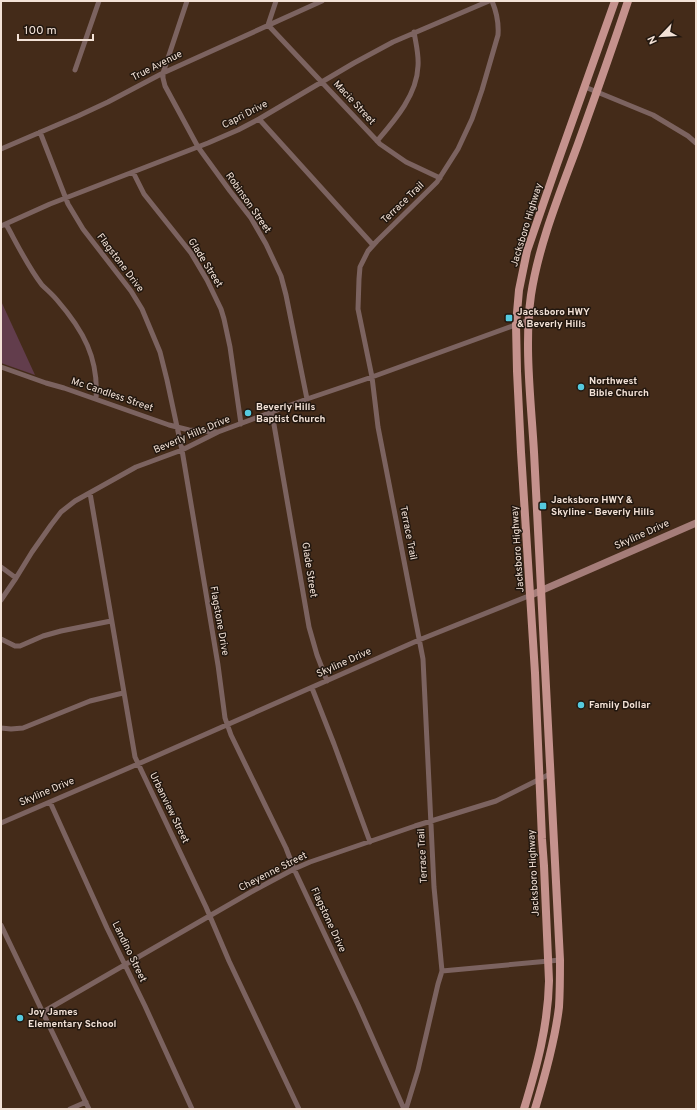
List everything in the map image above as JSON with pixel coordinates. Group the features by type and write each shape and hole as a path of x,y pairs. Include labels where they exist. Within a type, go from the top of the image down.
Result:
{"main road":[{"name":"Jacksboro Highway","path":"524,1109 537,1066 546,1021 548,994 543,961 544,856 531,595 521,452 516,324 519,290 528,251 556,167 616,1"},
{"name":"Jacksboro Highway","path":"535,1109 546,1071 559,1005 560,960 529,372 529,320 531,296 535,273 547,230 628,1"},
{"path":"521,452 534,452"},
{"path":"544,856 554,855"}],"street":[{"path":"75,70 99,1"},
{"path":"163,73 187,1"},
{"path":"268,25 276,1"},
{"name":"True Avenue","path":"1,149 90,111 163,73 322,1"},
{"name":"Capri Drive","path":"4,225 66,197 198,147 238,130 260,119 354,63 393,42 489,1"},
{"name":"Terrace Trail","path":"405,1109 418,1070 442,971 434,887 430,822 423,659 378,427 372,377 358,308 358,279 360,267 368,251 437,182 458,148 472,118 482,90 498,35 498,17 492,1"},
{"name":"Macie Street","path":"268,25 380,144 406,162 440,178"},
{"path":"377,141 393,122 414,88 418,68 418,57 414,32"},
{"name":"Robinson Street","path":"163,73 165,86 198,147 230,192 251,218 266,244 281,276 307,399"},
{"path":"585,87 653,115 696,142"},
{"path":"260,119 373,245"},
{"name":"Flagstone Drive","path":"40,132 73,213 83,229 131,291 142,310 160,352 182,450 227,725 286,848 294,869 405,1109"},
{"path":"688,136 696,136"},
{"name":"Glade Street","path":"133,172 144,194 191,253 207,280 221,309 230,347 241,424"},
{"path":"4,225 41,284 66,311 83,334 88,345 97,378 96,399"},
{"name":"Beverly Hills Drive","path":"1,600 32,552 61,512 90,493 136,468 182,450 218,432 529,320"},
{"name":"Mc Candless Street","path":"1,367 177,427 188,430 218,432"},
{"name":"Glade Street","path":"272,413 309,627 315,649 327,681"},
{"name":"Urbanview Street","path":"90,493 135,758 210,916 229,961 300,1109"},
{"name":"Skyline Drive","path":"1,823 419,640 531,595 696,523"},
{"path":"1,567 16,578"},
{"path":"1,639 15,646 20,646 43,636 61,631 111,621"},
{"path":"312,688 370,842"},
{"path":"1,728 23,728 90,701 123,693"},
{"name":"Cheyenne Street","path":"43,1012 294,869 310,862 496,801 550,774"},
{"name":"Landino Street","path":"50,802 192,1109"},
{"path":"1,925 89,1109"},
{"path":"442,971 560,960"},
{"path":"70,1109 86,1102"}],"shaded area":[{"path":"1,301 35,375 1,363"}],"place":[{"name":"Jacksboro HWY & Beverly Hills","path":"509,318"},
{"name":"Northwest Bible Church","path":"581,387"},
{"name":"Beverly Hills Baptist Church","path":"248,413"},
{"name":"Jacksboro HWY & Skyline - Beverly Hills","path":"543,506"},
{"name":"Family Dollar","path":"581,705"},
{"name":"Joy James Elementary School","path":"20,1018"}]}
